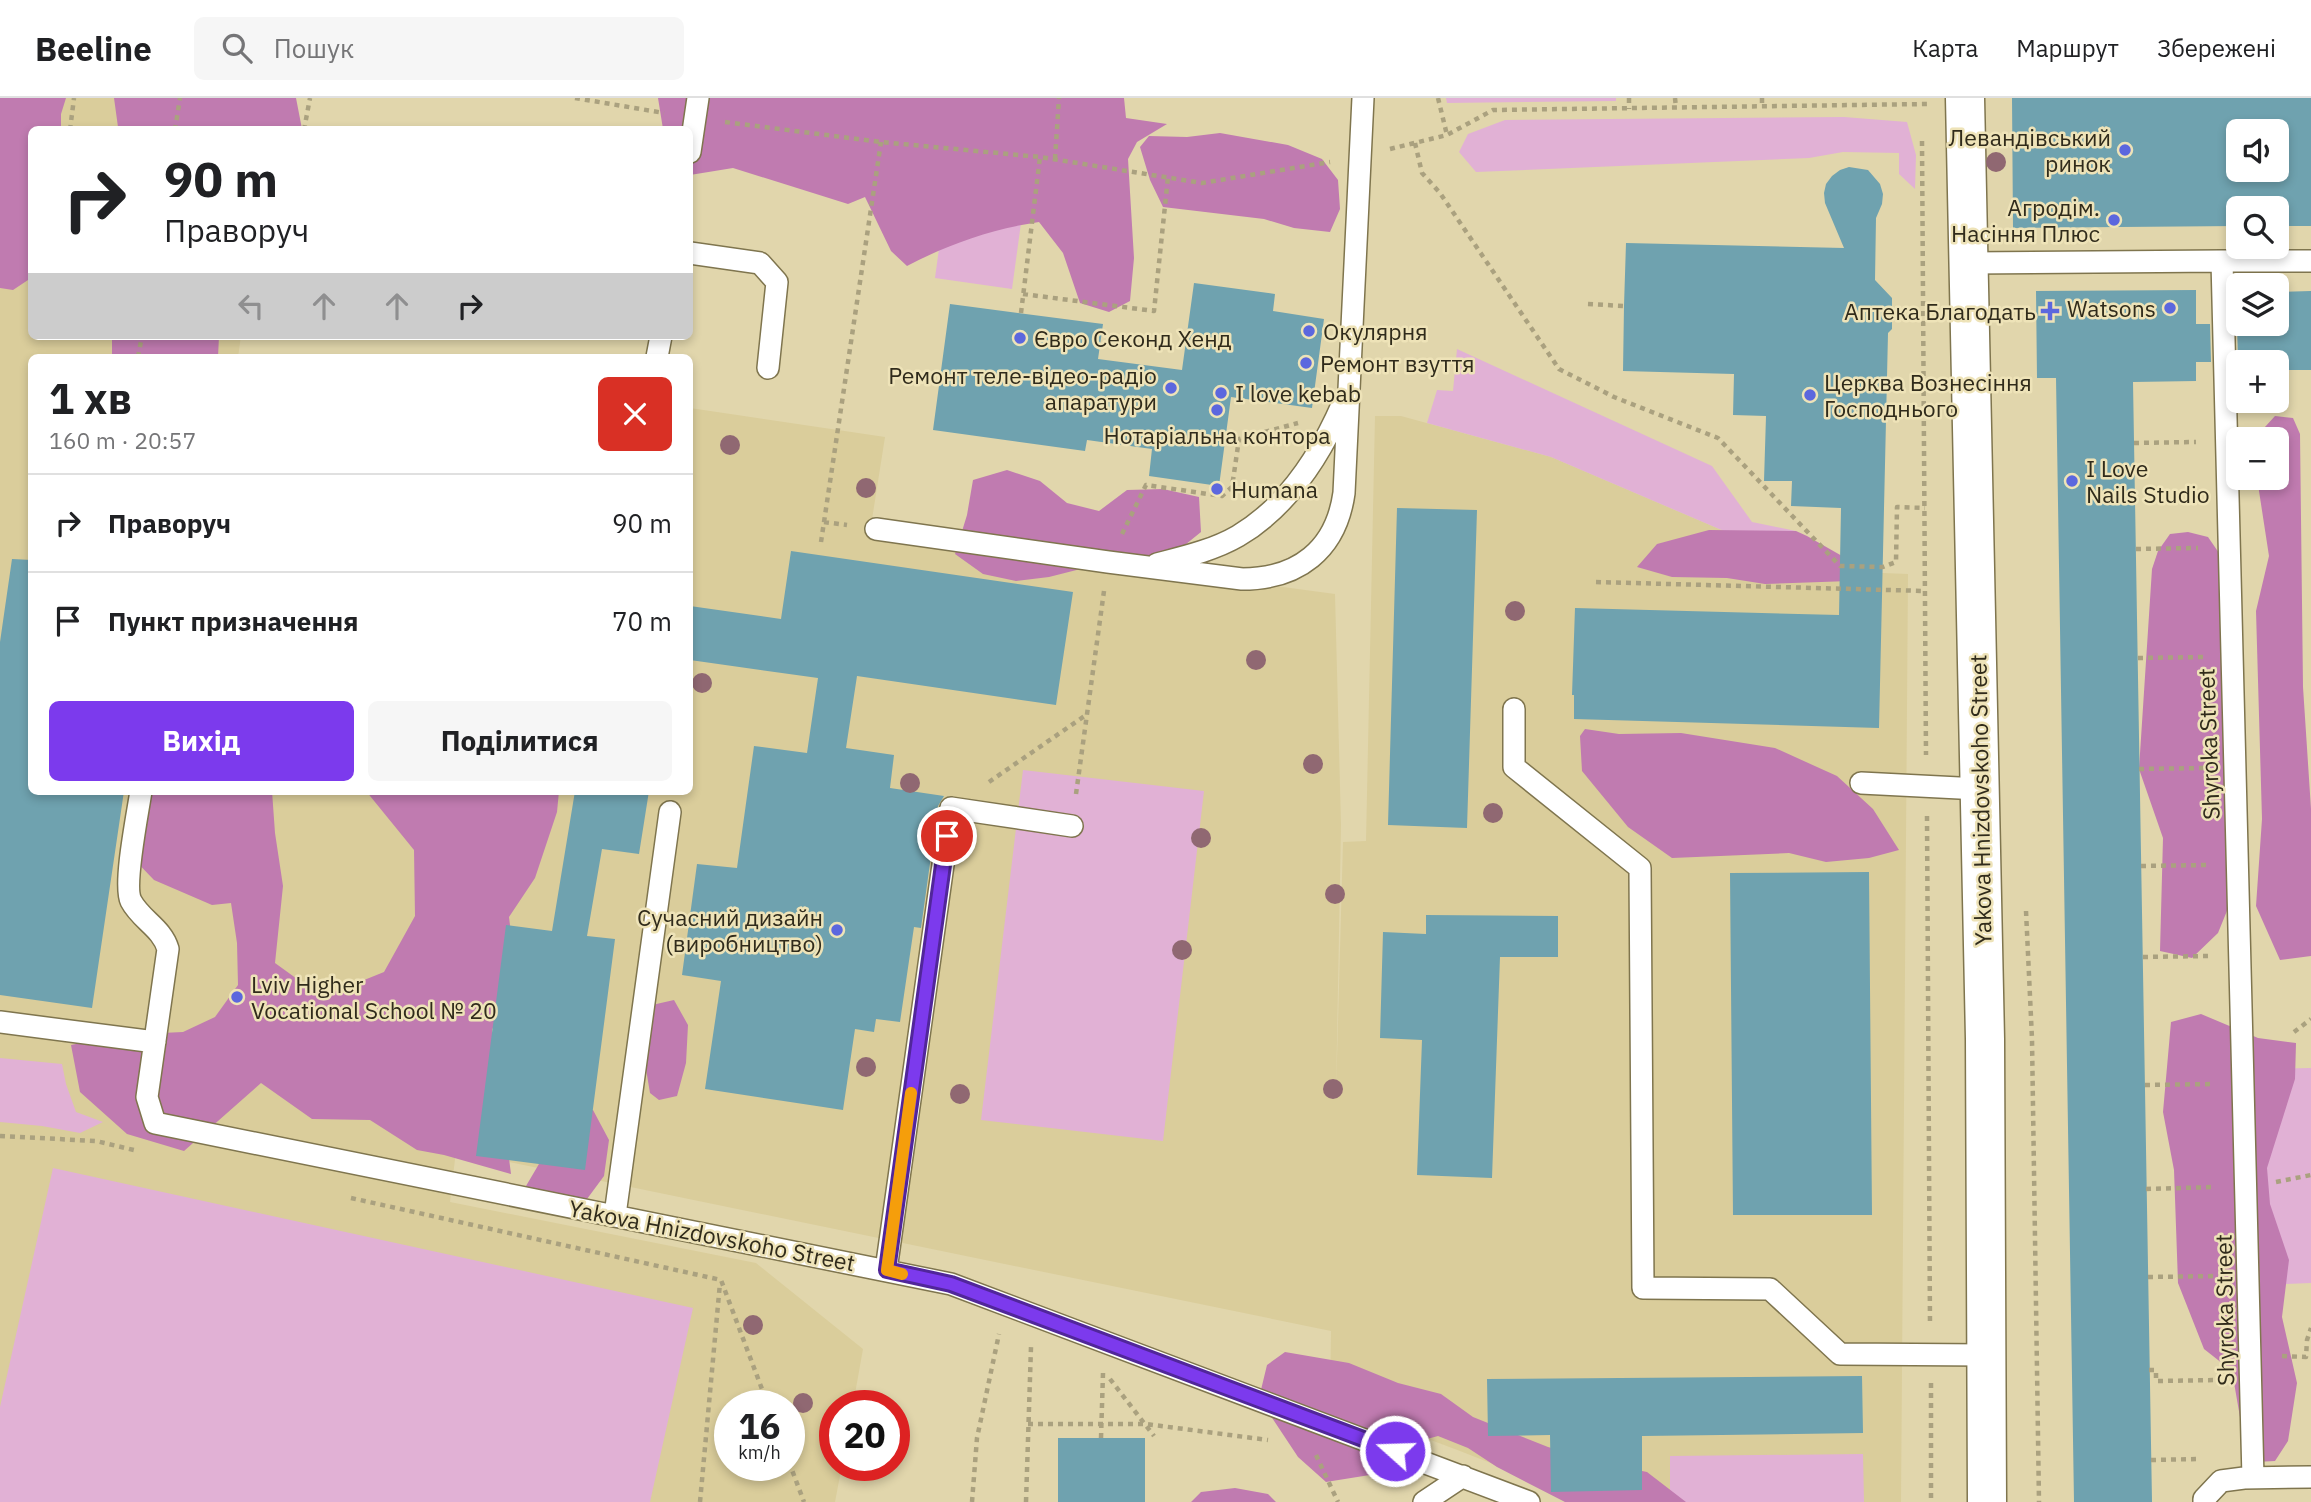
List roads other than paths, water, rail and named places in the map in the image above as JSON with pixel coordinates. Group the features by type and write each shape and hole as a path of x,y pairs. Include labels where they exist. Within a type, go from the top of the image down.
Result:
{"street":[{"name":"Yakova Hnizdovskoho Street","path":"1950,101 1969,264 1985,1039 1987,1502"}],"lane":[{"path":"876,529 1146,567 1260,579 1278,576 1311,558 1334,529 1341,511 1363,98"},
{"path":"693,130 696,108"},
{"path":"693,253 760,263 777,282 768,368"},
{"name":"Shyroka Street","path":"2222,261 2253,1478"},
{"path":"1969,264 2311,261"},
{"path":"1146,567 1195,554 1237,537 1272,512 1332,428 1349,388"},
{"path":"1514,709 1514,767 1640,868 1643,1288 1770,1289 1840,1354 1986,1355"},
{"path":"1861,783 1979,789"},
{"path":"0,1022 155,1042 168,949 160,932 137,908 128,893 140,795"},
{"path":"887,1270 951,808 1072,826"},
{"path":"615,1215 670,812"},
{"name":"Yakova Hnizdovskoho Street","path":"155,1042 147,1097 155,1124 951,1284 1529,1502"},
{"path":"1424,1502 1463,1476"},
{"path":"2204,1502 2221,1481 2311,1477"}],"place":[{"name":"Левандівський ринок","path":"2125,150"},
{"name":"Агродім. Насіння Плюс","path":"2114,220"},
{"name":"Watsons","path":"2170,308"},
{"name":"Аптека Благодать","path":"2050,311"},
{"name":"Окулярня","path":"1309,331"},
{"name":"Євро Секонд Хенд","path":"1020,338"},
{"name":"Ремонт взуття","path":"1306,363"},
{"name":"Ремонт теле-відео-радіо апаратури","path":"1171,388"},
{"name":"I love kebab","path":"1221,393"},
{"name":"Церква Вознесіння Господнього","path":"1810,395"},
{"name":"Нотаріальна контора","path":"1217,410"},
{"name":"I Love Nails Studio","path":"2072,481"},
{"name":"Humana","path":"1217,489"},
{"name":"Сучасний дизайн (виробництво)","path":"837,930"},
{"name":"Lviv Higher Vocational School № 20","path":"237,997"}]}
